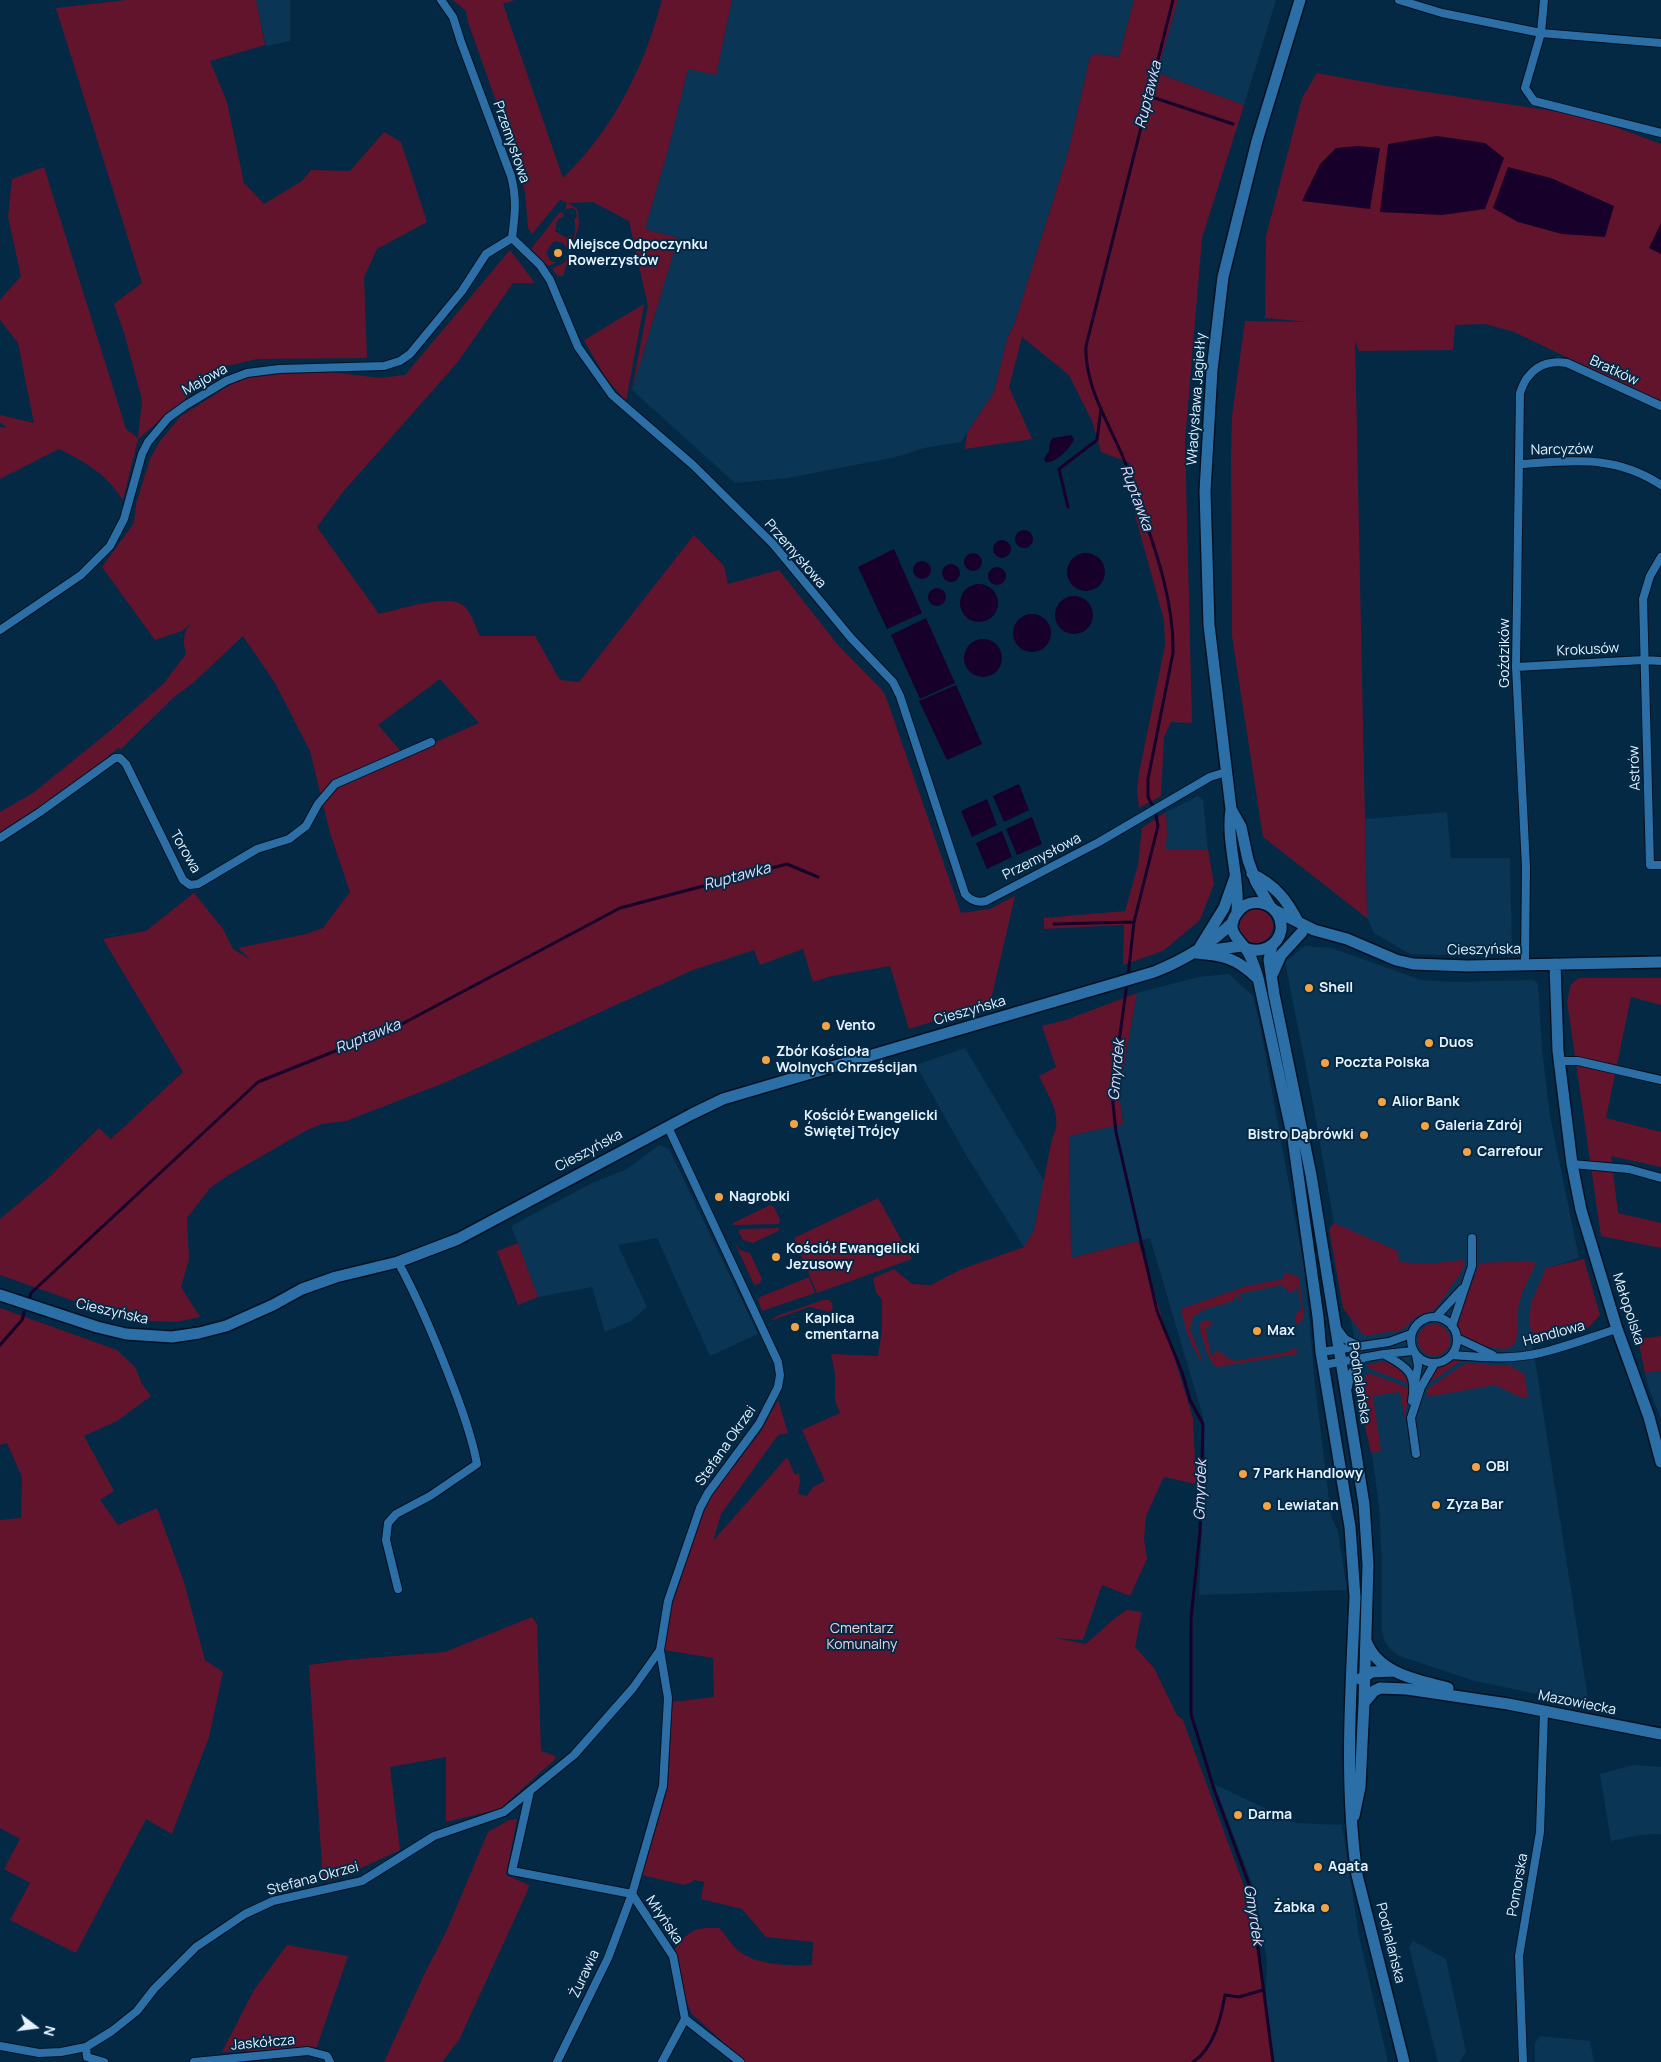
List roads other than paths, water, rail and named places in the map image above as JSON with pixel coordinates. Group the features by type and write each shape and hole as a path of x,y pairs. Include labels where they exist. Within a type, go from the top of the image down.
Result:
{"street":[{"name":"Przemysłowa","path":"441,0 456,24 511,176 515,193 512,238 540,265 550,280 578,347 612,395 693,465 773,544 852,638 893,682 903,703 965,894 970,900 976,902 986,901 1106,838 1210,777 1226,772"},
{"name":"Władysława Jagiełły","path":"1235,917 1238,891 1228,827 1231,809 1209,625 1205,491 1212,370 1224,277 1257,141 1300,0"},
{"path":"1399,0 1442,13 1541,33 1661,44"},
{"path":"1544,0 1541,33 1525,88 1534,101 1661,133"},
{"name":"Majowa","path":"0,630 81,575 110,546 124,519 142,454 157,429 168,418 206,392 247,373 279,369 384,366 400,361 419,344 462,290 486,254 512,238"},
{"name":"Bratków","path":"1556,361 1567,363 1661,406"},
{"name":"Goździków","path":"1525,964 1526,867 1516,667 1520,393 1523,382 1530,373 1541,365 1556,361"},
{"name":"Narcyzów","path":"1520,464 1589,461 1610,463 1636,472 1661,485"},
{"path":"1644,660 1642,599 1650,576 1661,557"},
{"name":"Astrów","path":"1644,660 1650,866 1661,866"},
{"name":"Krokusów","path":"1516,667 1661,660"},
{"name":"Torowa","path":"0,838 115,758 120,758 126,764 183,880 190,885 198,884 257,849 289,839 306,826 318,804 335,784 431,742"},
{"name":"Władysława Jagiełły","path":"1231,809 1241,827 1252,874 1273,909"},
{"path":"1236,874 1224,908 1196,953 1231,958 1246,967 1258,978"},
{"path":"1252,874 1272,885 1283,895 1300,927"},
{"path":"1275,942 1281,924 1273,909 1262,902 1244,905 1235,917 1234,935 1244,947 1261,950 1275,942 1300,927"},
{"name":"Cieszyńska","path":"1273,909 1300,927 1347,939 1396,960 1413,964 1661,962"},
{"name":"Cieszyńska","path":"1196,953 1222,933 1235,917"},
{"path":"1272,975 1281,955 1300,927"},
{"name":"Podhalańska","path":"1275,942 1269,960 1277,1009 1311,1175 1335,1324 1326,1387 1350,1527 1354,1567 1355,1597 1349,1800 1357,1875 1404,2062"},
{"name":"Cieszyńska","path":"0,1295 97,1327 126,1334 172,1338 226,1326 273,1305 302,1288 336,1277 398,1262 458,1239 723,1099 1145,975 1196,953 1222,947 1244,947"},
{"name":"Podhalańska","path":"1244,947 1254,964 1258,978 1292,1139 1318,1317 1346,1395 1364,1504 1368,1539 1365,1676 1360,1787 1352,1830"},
{"name":"Małopolska","path":"1555,964 1559,1061 1572,1164 1581,1210 1617,1329 1648,1417 1661,1462"},
{"path":"1559,1061 1578,1061 1661,1080"},
{"name":"Stefana Okrzei","path":"632,1894 663,1786 668,1698 660,1650 668,1601 700,1508 708,1492 759,1424 778,1387 780,1375 778,1362 668,1127"},
{"path":"1572,1164 1629,1169 1661,1178"},
{"path":"1452,1326 1472,1266 1472,1238"},
{"path":"398,1262 422,1308 444,1361 472,1438 477,1464 430,1496 396,1514 388,1523 386,1540 398,1589"},
{"path":"1436,1317 1464,1288"},
{"path":"1331,1357 1363,1358 1384,1354 1415,1353 1424,1361 1435,1363 1452,1355 1457,1338 1452,1326 1442,1318 1424,1319 1418,1322 1411,1334 1411,1346 1415,1353 1418,1366 1411,1418 1416,1454"},
{"path":"1335,1324 1345,1339 1361,1346"},
{"name":"Handlowa","path":"1452,1355 1476,1357 1520,1356 1540,1353 1617,1329"},
{"path":"1331,1357 1361,1346 1389,1342 1411,1334"},
{"path":"1457,1338 1497,1356"},
{"path":"1384,1354 1402,1364 1412,1377 1415,1387"},
{"path":"1346,1395 1350,1375 1363,1358"},
{"path":"1411,1418 1421,1387 1435,1363"},
{"name":"Mazowiecka","path":"1365,1638 1372,1652 1393,1671"},
{"name":"Stefana Okrzei","path":"0,2046 39,2053 61,2052 86,2047 112,2031 138,2011 175,1966 196,1947 245,1914 273,1901 362,1880 434,1836 504,1812 574,1755 633,1688 660,1650"},
{"path":"1353,1660 1360,1672 1380,1688 1364,1703"},
{"name":"Mazowiecka","path":"1365,1676 1378,1671 1393,1671 1488,1701"},
{"path":"1352,1690 1356,1681 1365,1676"},
{"name":"Mazowiecka","path":"1380,1688 1439,1693 1488,1701 1661,1734"},
{"name":"Pomorska","path":"1523,2062 1518,1956 1540,1832 1544,1712"},
{"path":"530,1792 512,1871 632,1894"},
{"name":"Młyńska","path":"632,1894 673,1956 685,2019"},
{"name":"Żurawia","path":"556,2062 608,1958 632,1894"},
{"path":"662,2062 685,2019 740,2062"},
{"path":"86,2047 87,2057 104,2062"},
{"name":"Jaskółcza","path":"194,2062 308,2051 327,2056 330,2062"}],"waterway":[{"name":"Ruptawka","path":"1128,976 1134,922 1158,826 1155,810 1148,797 1148,779 1173,653 1173,634 1168,597 1158,561 1126,463 1093,389 1086,360 1086,346 1173,0"},
{"path":"1149,96 1233,124"},
{"path":"1068,507 1059,469 1097,440 1101,408"},
{"name":"Ruptawka","path":"29,1301 31,1293 258,1082 400,1025 620,908 787,864 818,877"},
{"name":"Ruptawka","path":"1054,924 1134,922"},
{"name":"Gmyrdek","path":"1127,983 1112,1094 1116,1132 1157,1311 1182,1372 1190,1400 1203,1424 1200,1531 1191,1619 1191,1714 1215,1792 1250,1887 1273,2062"},
{"name":"Ruptawka","path":"0,1345 22,1320 26,1307"},
{"path":"1193,2062 1211,2041 1219,2023 1225,1995 1239,1997 1263,1990"}],"place":[{"name":"Miejsce Odpoczynku Rowerzystów","path":"558,253"},
{"name":"Shell","path":"1309,988"},
{"name":"Vento","path":"826,1026"},
{"name":"Duos","path":"1429,1043"},
{"name":"Zbór Kościoła Wolnych Chrześcijan","path":"766,1060"},
{"name":"Poczta Polska","path":"1325,1063"},
{"name":"Alior Bank","path":"1382,1102"},
{"name":"Kościół Ewangelicki Świętej Trójcy","path":"794,1124"},
{"name":"Galeria Zdrój","path":"1425,1126"},
{"name":"Bistro Dąbrówki","path":"1364,1135"},
{"name":"Carrefour","path":"1467,1152"},
{"name":"Nagrobki","path":"719,1197"},
{"name":"Kościół Ewangelicki Jezusowy","path":"776,1257"},
{"name":"Kaplica cmentarna","path":"795,1327"},
{"name":"Max","path":"1257,1331"},
{"name":"OBI","path":"1476,1467"},
{"name":"7 Park Handlowy","path":"1243,1474"},
{"name":"Zyza Bar","path":"1436,1505"},
{"name":"Lewiatan","path":"1267,1506"},
{"name":"Darma","path":"1238,1815"},
{"name":"Agata","path":"1318,1867"},
{"name":"Żabka","path":"1325,1908"}],"park label":[{"name":"Cmentarz Komunalny","path":"862,1638"}]}
